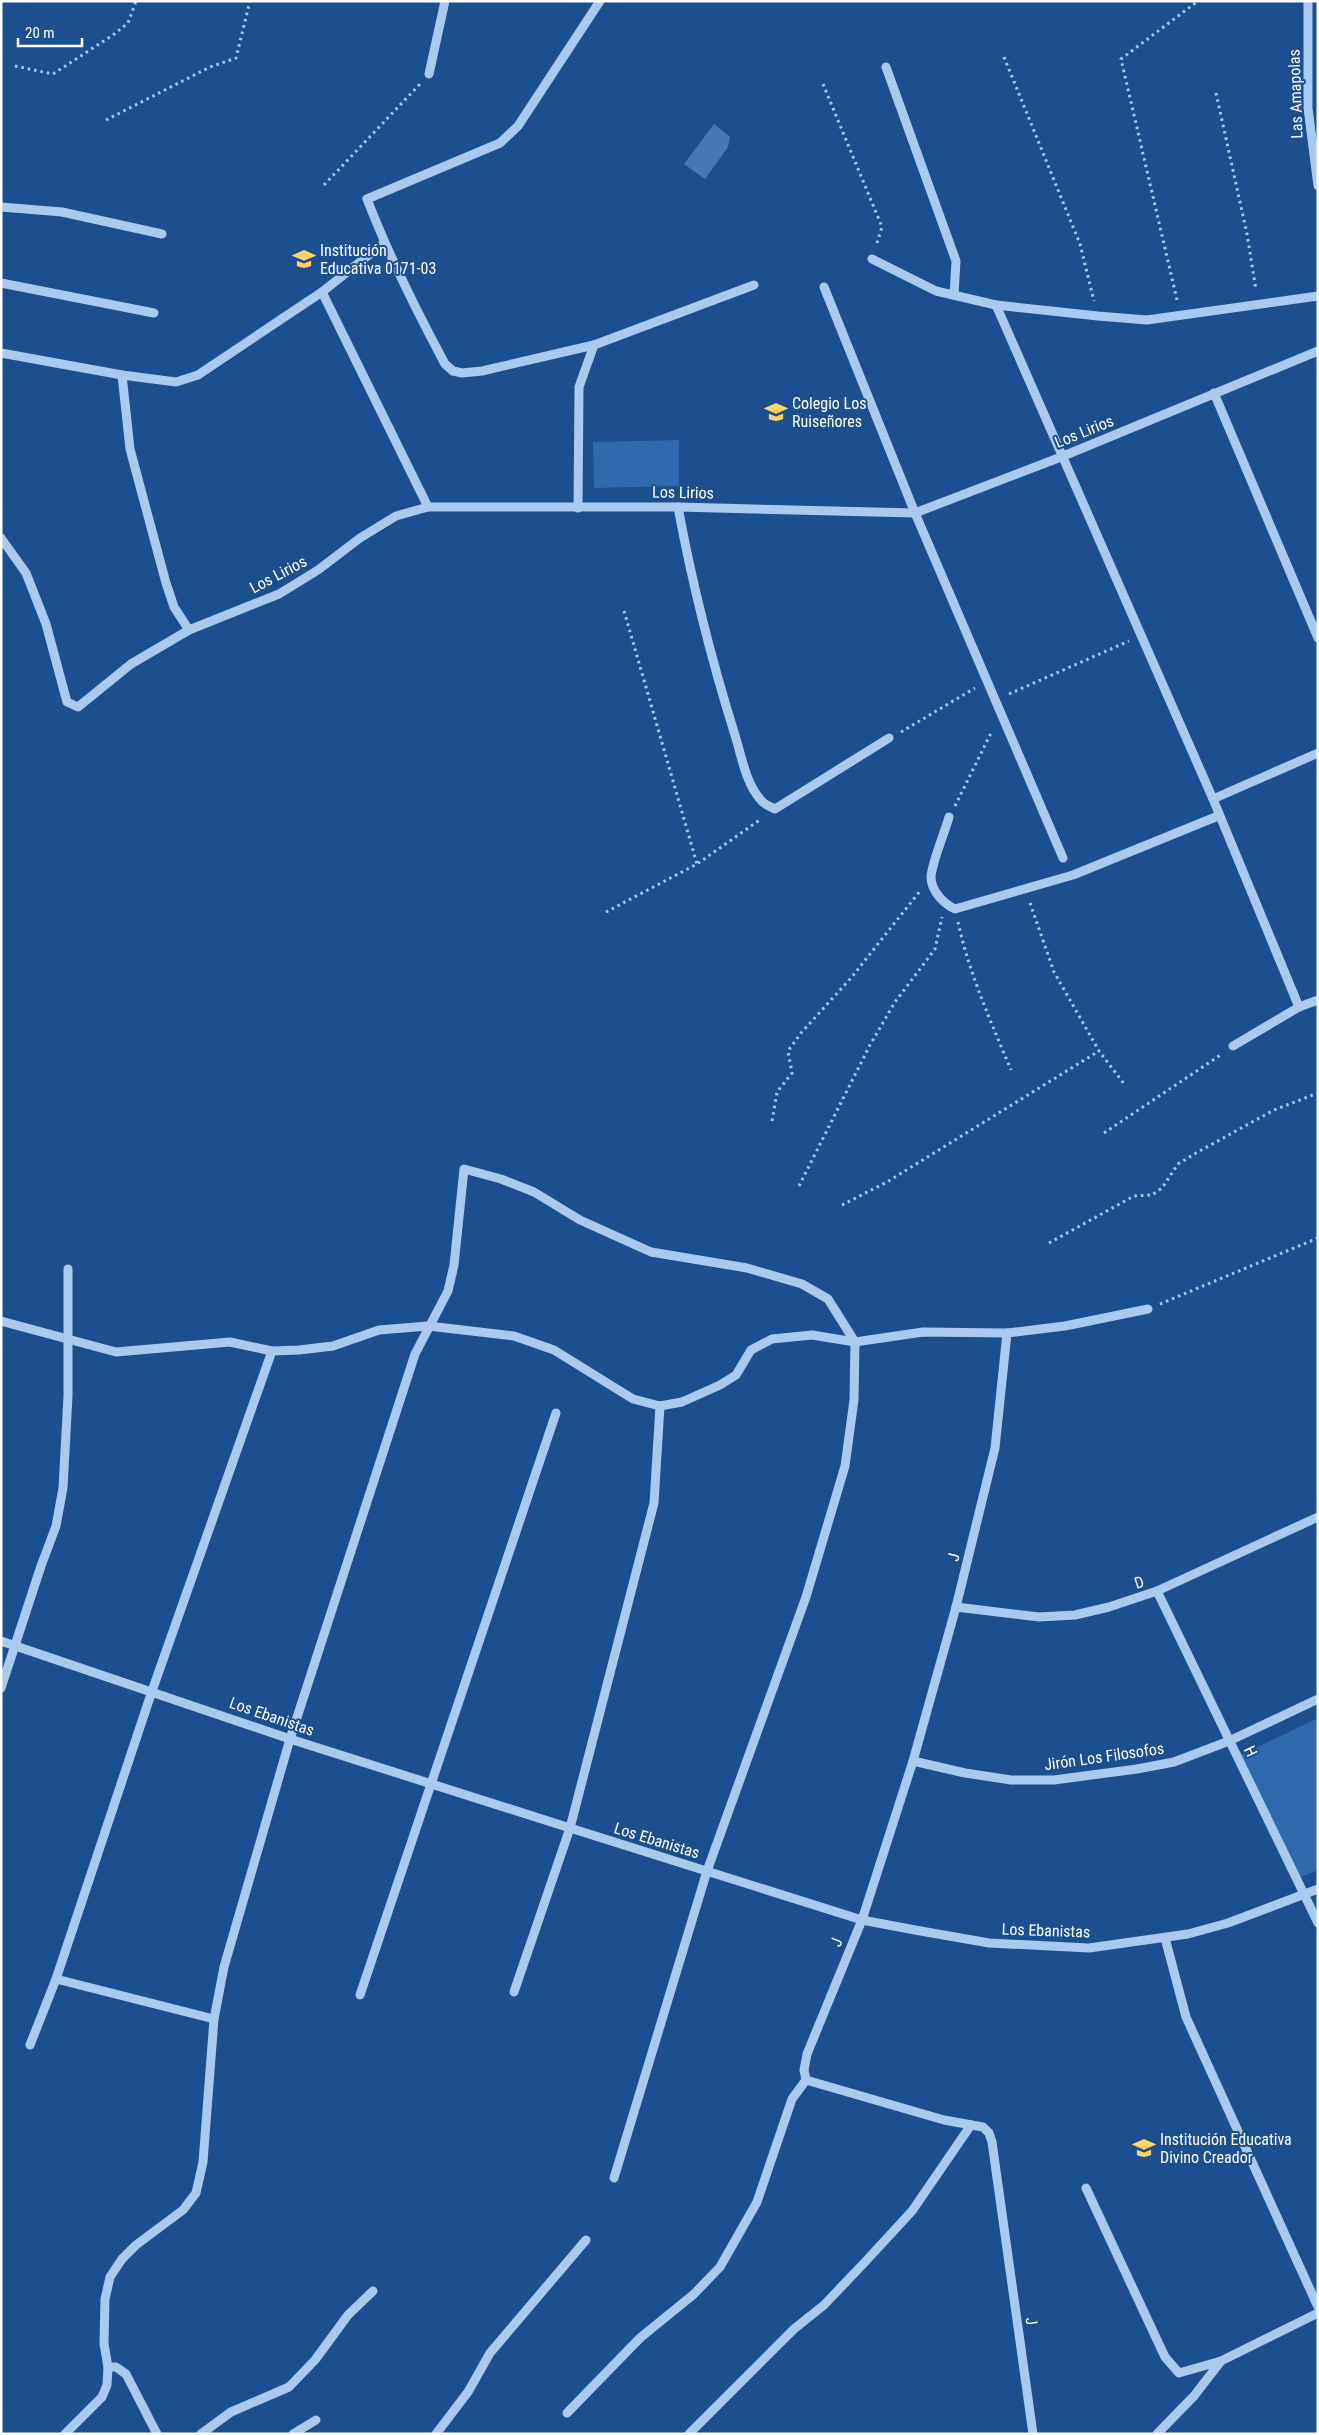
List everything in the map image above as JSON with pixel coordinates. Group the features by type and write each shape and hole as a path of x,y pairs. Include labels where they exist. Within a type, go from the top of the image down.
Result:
{"street":[{"path":"429,74 445,1"},
{"path":"600,1 518,126 500,143 368,199 384,242 445,364 452,371 462,373 482,371 594,345 754,285"},
{"name":"Las Amapolas","path":"1308,1 1308,108 1318,186"},
{"path":"886,67 956,261 954,295"},
{"path":"1,207 62,212 162,234"},
{"path":"1,353 122,375 176,382 198,374 322,292 384,242"},
{"path":"872,259 936,291 996,305 1098,316 1147,320 1318,296"},
{"path":"1,283 154,313"},
{"path":"824,286 914,513 989,681 1063,858"},
{"path":"322,292 428,507"},
{"path":"996,305 1061,457 1213,799 1218,816 1299,1007"},
{"path":"578,508 579,387 594,345"},
{"name":"Los Lirios","path":"1,538 26,573 46,624 67,702 73,706 83,704 131,664 188,630 279,594 318,570 360,538 396,516 428,507 578,508 678,506 914,513 1061,457 1318,351"},
{"path":"122,375 133,459 166,583 174,607 188,630"},
{"path":"1214,393 1318,638"},
{"path":"678,506 690,573 722,691 748,778 758,798 766,805 776,809 889,738"},
{"path":"1213,799 1318,753"},
{"path":"949,817 931,877 937,893 945,904 955,909 1073,875 1218,816"},
{"path":"1233,1046 1299,1007 1318,1000"},
{"path":"65,2434 102,2397 107,2385 108,2367 104,2344 105,2298 110,2278 129,2252 183,2210 196,2193 203,2162 214,2019 224,1968 290,1739 415,1354 448,1291 464,1169 501,1179 534,1192 580,1220 651,1252 746,1268 802,1284 828,1299 856,1342 854,1400 842,1476 806,1597 707,1871 614,2178"},
{"path":"1,1688 56,1526 63,1488 68,1396 68,1269"},
{"path":"1,1322 116,1352 230,1342 272,1351 332,1346 379,1330 428,1326 514,1336 554,1350 633,1399 660,1406 682,1402 720,1385 736,1375 751,1350 772,1339 812,1335 856,1342 923,1332 1007,1333 1065,1326 1148,1309"},
{"name":"J","path":"1007,1333 995,1448 956,1607 913,1761 862,1920 807,2054 804,2070 806,2080 944,2120 983,2127 989,2133 992,2142 1033,2434"},
{"path":"30,2046 56,1979 152,1691 272,1351"},
{"path":"514,1992 570,1828 654,1503 660,1406"},
{"path":"360,1995 556,1413"},
{"name":"D","path":"956,1607 1039,1617 1075,1615 1109,1607 1157,1591 1318,1517"},
{"name":"H","path":"1157,1591 1318,1923"},
{"name":"Los Ebanistas","path":"1,1641 290,1739 862,1920 989,1943 1089,1948 1165,1938 1228,1923 1304,1896 1318,1889"},
{"name":"Jirón Los Filosofos","path":"913,1761 965,1773 1011,1780 1054,1780 1137,1769 1174,1762 1229,1741 1318,1699"},
{"path":"1165,1938 1186,2017 1318,2307"},
{"path":"56,1979 214,2019"},
{"path":"567,2413 640,2338 694,2294 720,2267 757,2202 792,2100 806,2080"},
{"path":"689,2434 780,2342 824,2305 912,2211 971,2125"},
{"path":"1086,2188 1164,2357 1179,2373 1221,2361 1318,2313"},
{"path":"436,2434 468,2392 490,2353 586,2240"},
{"path":"201,2434 231,2412 289,2387 315,2360 348,2315 372,2291"},
{"path":"1157,2434 1194,2396 1221,2361"},
{"path":"108,2367 116,2367 126,2374 157,2434"},
{"path":"293,2434 316,2420"}],"path":[{"path":"15,66 53,74 128,23 136,1"},
{"path":"106,120 210,67 236,58 250,1"},
{"path":"1181,316 1121,59 1198,1"},
{"path":"1004,57 1080,244 1098,316"},
{"path":"324,186 429,74"},
{"path":"823,84 882,227 872,259"},
{"path":"1216,93 1247,234 1258,305"},
{"path":"624,611 697,864"},
{"path":"995,699 1141,636"},
{"path":"889,738 989,681"},
{"path":"949,817 1002,712"},
{"path":"606,912 697,864 776,809"},
{"path":"772,1121 777,1092 792,1073 788,1051 801,1033 851,978 931,877"},
{"path":"1026,889 1054,972 1099,1051 1125,1085"},
{"path":"799,1186 870,1045 895,1002 935,949 945,904"},
{"path":"955,909 962,942 981,998 1011,1070"},
{"path":"1104,1133 1233,1046"},
{"path":"842,1205 895,1177 1099,1051"},
{"path":"1049,1243 1134,1196 1152,1196 1162,1188 1178,1164 1274,1110 1318,1093"},
{"path":"1148,1309 1200,1285 1318,1238"}],"shaded area":[{"path":"679,440 679,486 594,488 593,442"},
{"path":"1318,1718 1318,1870 1299,1878 1239,1756"}],"building":[{"path":"714,124 730,137 728,147 705,179 684,164"}],"place":[{"name":"Institución Educativa 0171-03","path":"304,259"},
{"name":"Colegio Los Ruiseñores","path":"776,412"},
{"name":"Institución Educativa Divino Creador","path":"1144,2148"}]}
